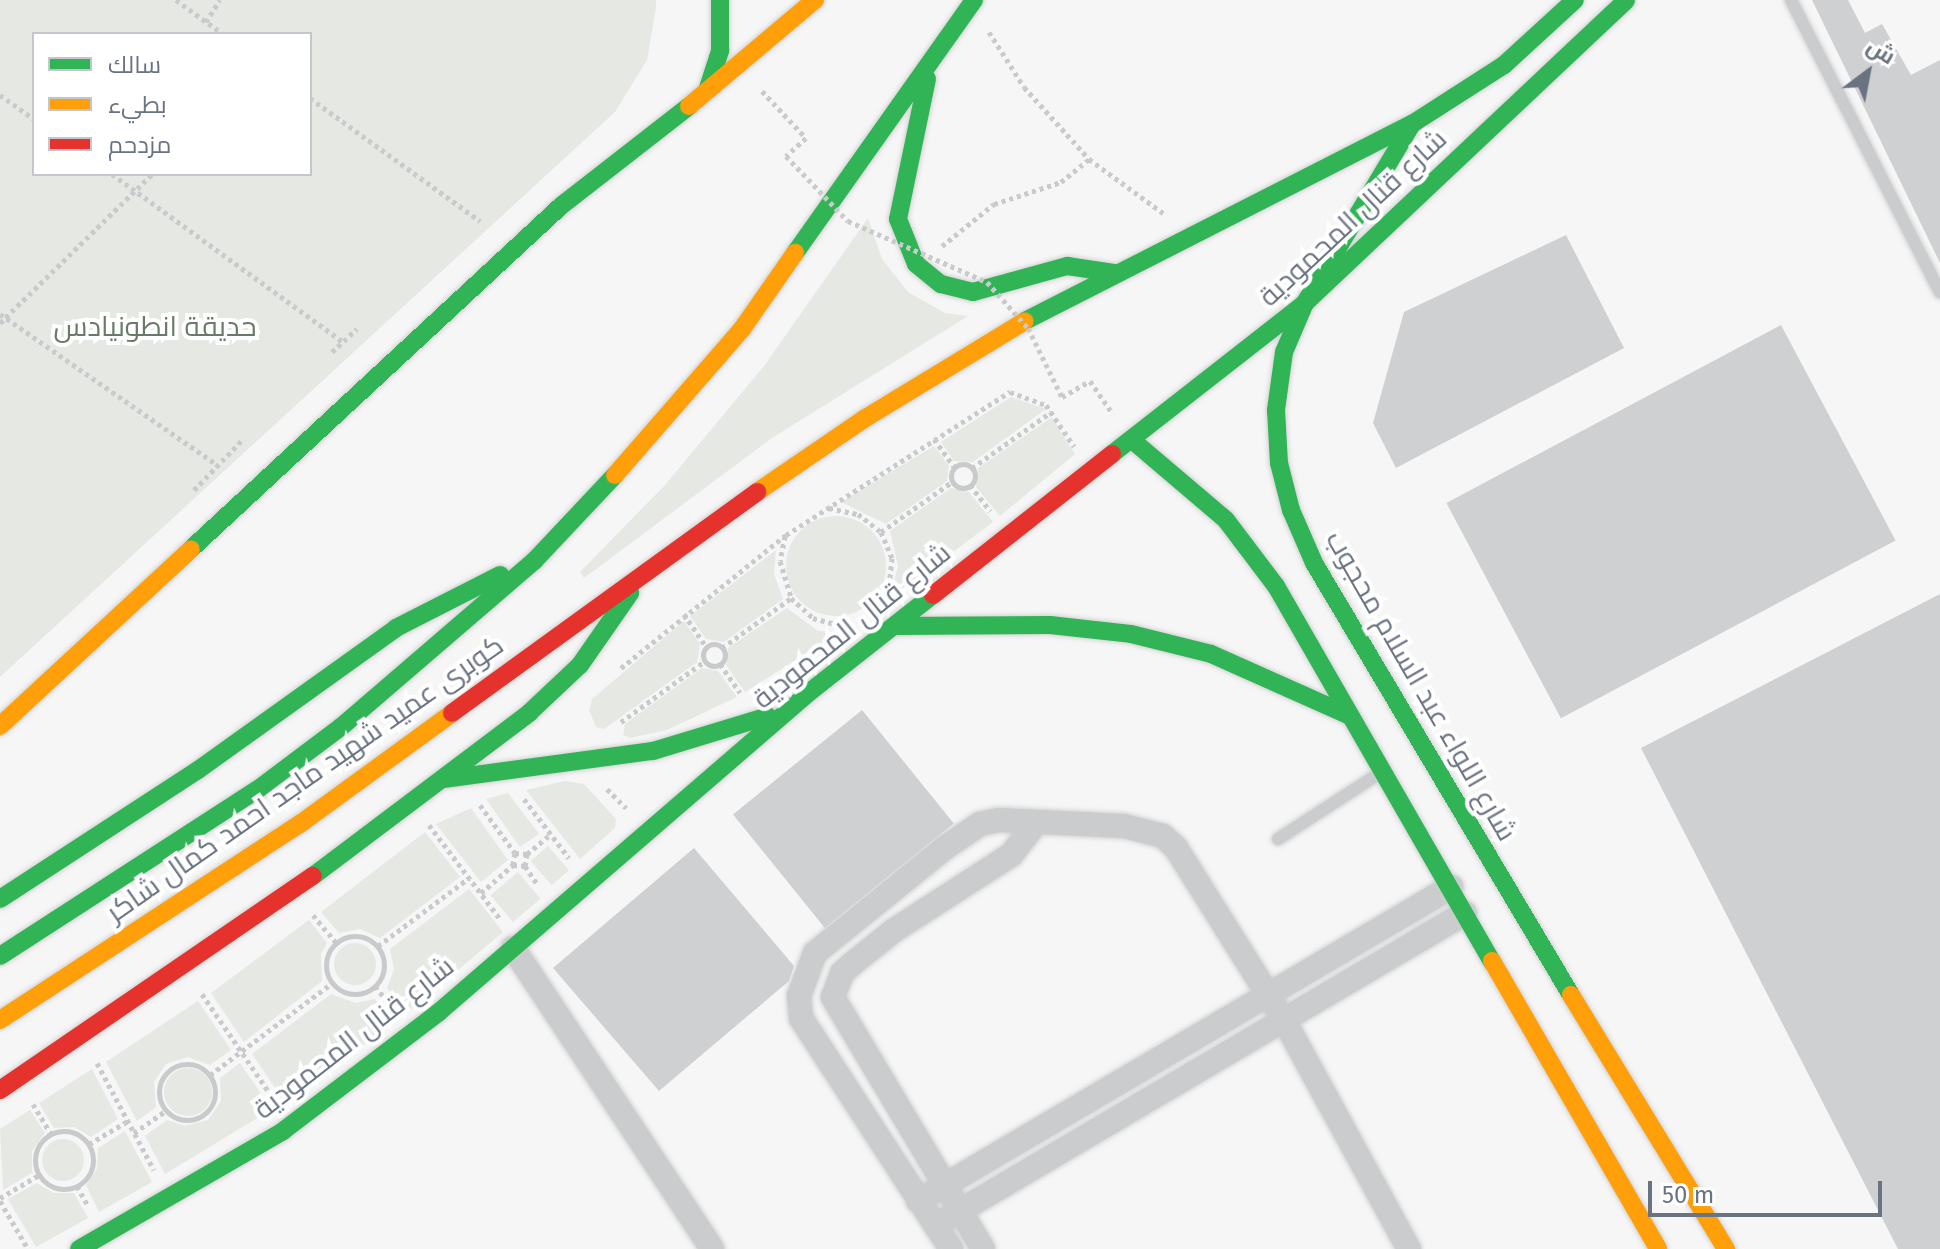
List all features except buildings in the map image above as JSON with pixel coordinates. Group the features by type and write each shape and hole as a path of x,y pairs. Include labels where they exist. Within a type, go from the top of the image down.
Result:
{"main road":[{"path":"708,88 720,50 720,0"},
{"path":"0,726 562,205 708,88 739,67 815,0"},
{"name":"شارع قنال المحمودية","path":"1115,273 1412,124 1504,65 1575,0"},
{"name":"شارع قنال المحمودية","path":"79,1249 283,1131 363,1073 511,939 807,694 1305,303 1626,0"},
{"path":"0,899 198,770 396,628 534,561 676,410 742,329 806,245 973,2"},
{"path":"931,59 898,219 916,264 941,284 973,292 1067,266 1115,273"},
{"name":"شارع اللواء عبد السلام محجوب","path":"1412,124 1305,303 1284,352 1276,410 1279,463 1291,510 1314,563 1452,801 1726,1249"},
{"name":"كوبرى عميد شهيد ماجد احمد كمال شاكر","path":"0,1020 300,824 864,419 1043,310 1115,273"},
{"path":"1132,440 1197,491 1252,552 1451,887 1658,1249"},
{"name":"كوبرى عميد شهيد ماجد احمد كمال شاكر","path":"0,956 269,781 341,727 534,561"},
{"path":"0,1090 258,917 556,690 602,638 638,579"},
{"path":"895,626 1050,625 1131,634 1223,658 1350,716"},
{"path":"440,779 693,742 770,715 807,694"}],"street":[{"path":"951,1249 801,1018 801,979 815,953 899,882 980,824 999,820 1124,826 1163,836 1189,867 1284,1020 1397,1245"},
{"path":"983,1249 834,1004 835,985 852,964 893,931 1011,855 1036,823"},
{"path":"918,1201 1270,999 1451,887"},
{"path":"936,1225 1465,913"},
{"path":"511,939 712,1249"},
{"path":"801,1018 834,1004"}],"lane":[{"path":"1791,0 1940,292"},
{"path":"1278,839 1383,771"}],"path":[{"path":"176,0 220,32"},
{"path":"206,22 220,0"},
{"path":"973,2 1024,87 1089,159 1140,199 1196,232"},
{"path":"739,67 806,138 786,156 848,221 901,248 960,266 1010,302 1062,397 1090,381"},
{"path":"0,95 32,118"},
{"path":"312,99 480,221"},
{"path":"930,256 978,214 1061,182 1089,159"},
{"path":"115,176 343,342"},
{"path":"150,176 2,318 217,465"},
{"path":"332,352 357,329"},
{"path":"616,672 684,614 786,535 1010,392 1046,405 1080,454"},
{"path":"954,467 972,468 1051,412"},
{"path":"194,490 244,438"},
{"path":"934,439 954,467 952,482"},
{"path":"970,485 972,468"},
{"path":"881,532 952,482 970,485 998,521"},
{"path":"828,508 858,514 881,532 892,558 882,601"},
{"path":"786,535 780,561 791,598 813,618 850,627"},
{"path":"706,647 722,648 791,598"},
{"path":"684,614 706,647 705,661"},
{"path":"722,648 720,664 745,699 733,705"},
{"path":"610,731 705,661 720,664"},
{"path":"597,780 631,818"},
{"path":"515,787 577,869"},
{"path":"467,803 483,796"},
{"path":"476,800 515,853 513,865 481,893"},
{"path":"417,833 437,819"},
{"path":"429,824 511,939"},
{"path":"547,896 525,866 527,854 551,834"},
{"path":"515,853 527,854"},
{"path":"513,865 525,866"},
{"path":"378,946 469,878"},
{"path":"300,923 324,905"},
{"path":"312,914 336,942"},
{"path":"353,935 378,946 384,962 375,986 358,994 332,983 327,957 336,942 353,935"},
{"path":"210,1075 332,983"},
{"path":"189,1003 215,985"},
{"path":"375,986 404,1021"},
{"path":"202,994 280,1109"},
{"path":"84,1071 110,1054"},
{"path":"97,1063 160,1182"},
{"path":"193,1064 210,1075 216,1093 202,1117 182,1121 166,1111 160,1082 173,1067 193,1064"},
{"path":"22,1111 46,1096"},
{"path":"33,1104 51,1134"},
{"path":"134,1133 166,1111"},
{"path":"89,1144 128,1121"},
{"path":"76,1133 89,1144 93,1163 77,1186 56,1188 39,1175 35,1156 51,1134 76,1133"},
{"path":"28,1249 0,1200 39,1175"},
{"path":"77,1186 95,1219"}],"green space":[{"name":"حديقة انطونيادس","path":"0,0 656,0 647,60 615,112 0,677"},
{"path":"868,218 882,259 908,292 945,313 968,316 772,438 584,578 580,572 665,485 764,366"},
{"path":"1011,397 1046,409 973,462 954,461 941,442"},
{"path":"1052,417 1075,454 1000,516 976,487 978,468"},
{"path":"934,446 949,466 947,481 886,524 841,502"},
{"path":"951,488 969,492 993,522 889,600 898,566 890,531"},
{"path":"836,516 855,520 871,531 882,547 886,566 882,585 871,601 855,612 836,616 817,612 801,601 790,585 786,566 790,547 801,531 817,520"},
{"path":"776,550 774,574 783,599 724,642 706,639 690,616"},
{"path":"787,608 818,631 840,632 745,692 726,665 728,648"},
{"path":"684,621 700,644 697,662 604,729 596,727 589,710 592,699"},
{"path":"702,668 718,671 737,697 667,730 630,738 623,735 625,724"},
{"path":"565,781 584,784 616,819 615,828 580,859 526,790"},
{"path":"508,793 539,834 520,847 486,799"},
{"path":"471,808 508,860 481,882 436,824"},
{"path":"425,832 460,877 380,938 360,929 339,933 321,912"},
{"path":"548,846 569,870 552,885 531,861"},
{"path":"518,872 540,899 513,922 490,895"},
{"path":"469,889 503,932 407,1013 387,988 394,969 390,949"},
{"path":"309,920 327,943 321,954 322,981 244,1042 211,993"},
{"path":"355,943 370,949 376,964 370,979 355,985 340,979 334,964 340,949"},
{"path":"331,994 356,1003 375,999 394,1023 285,1102 252,1054"},
{"path":"198,1001 231,1050 210,1065 188,1057 166,1064 154,1082 156,1107 137,1121 106,1062"},
{"path":"240,1063 272,1109 165,1174 145,1136 167,1120 185,1126 208,1120 221,1101 220,1078"},
{"path":"188,1068 205,1075 212,1092 205,1109 188,1116 171,1109 164,1092 171,1075"},
{"path":"92,1069 118,1119 91,1137 74,1127 54,1128 39,1103"},
{"path":"30,1110 45,1133 32,1151 32,1173 3,1190 0,1129"},
{"path":"125,1131 152,1182 99,1212 86,1185 97,1169 98,1148"},
{"path":"63,1139 78,1145 84,1160 78,1175 63,1181 48,1175 42,1160 48,1145"},
{"path":"37,1183 54,1193 74,1193 88,1218 36,1247 8,1199"}],"traffic: fast":[{"path":"708,88 720,50 720,0"},
{"path":"795,253 974,0"},
{"path":"1025,321 1412,124 1504,65 1575,0"},
{"path":"1112,454 1305,303 1626,0"},
{"path":"927,79 898,219 916,264 941,284 973,292 1067,266 1115,273"},
{"path":"191,549 562,205 689,106"},
{"path":"1412,124 1305,303 1284,352 1276,410 1279,463 1291,510 1314,563 1571,995"},
{"path":"1132,440 1226,520 1276,586 1492,961"},
{"path":"0,956 257,790 341,727 534,561 615,475"},
{"path":"0,899 198,770 396,628 500,575"},
{"path":"313,876 529,713 580,665 630,593"},
{"path":"79,1249 283,1131 439,1012 807,694 933,595"},
{"path":"895,626 1050,625 1131,634 1211,654 1350,716"},
{"path":"445,779 653,751 768,716"}],"traffic: slow":[{"path":"689,106 815,0"},
{"path":"615,475 742,329 795,253"},
{"path":"757,492 864,419 1025,321"},
{"path":"0,726 191,549"},
{"path":"0,1020 300,824 452,713"},
{"path":"1492,961 1658,1249"},
{"path":"1571,995 1726,1249"}],"traffic: jam":[{"path":"933,595 1112,454"},
{"path":"452,713 757,492"},
{"path":"0,1090 313,876"}]}
